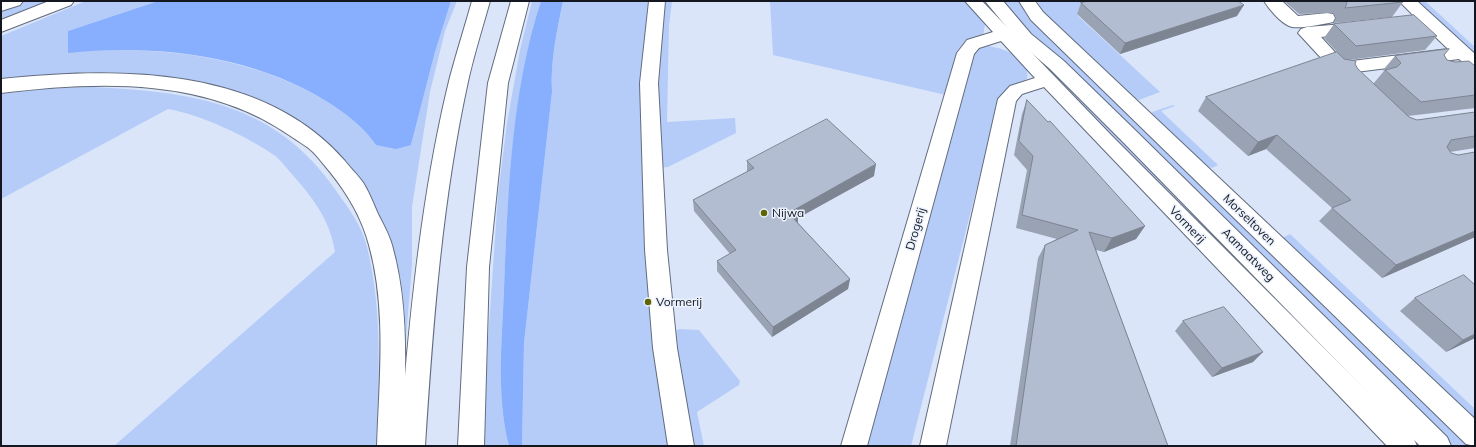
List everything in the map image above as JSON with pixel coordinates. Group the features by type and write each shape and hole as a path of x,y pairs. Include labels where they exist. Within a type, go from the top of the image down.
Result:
{"main road":[{"path":"1,6 14,1"},
{"path":"1,26 65,1"},
{"path":"412,446 423,317 439,190 458,88 481,1"},
{"path":"471,446 479,260 498,83 520,1"},
{"name":"Aamaatweg","path":"994,1 1052,73 1438,446"},
{"name":"Aamaatweg","path":"1006,1 1052,73"},
{"path":"1,86 86,77 157,81 209,90 245,102 277,116 308,136 332,158 363,198 374,226 386,270 392,320 390,446"}],"street":[{"path":"657,1 649,83 653,198 665,348 681,446"},
{"name":"Vormerij","path":"973,1 1003,35 1052,73 1404,446"},
{"name":"Morseltoven","path":"1027,1 1037,16 1475,436"},
{"path":"1272,1 1294,22 1398,12 1471,61"},
{"path":"1398,12 1307,33 1340,68 1442,55 1471,61"},
{"path":"1398,12 1442,55"},
{"name":"Drogerij","path":"854,446 966,53 973,44 1003,35"},
{"path":"1360,83 1354,78 1471,61"},
{"path":"933,446 1007,99 1016,90 1052,73"}],"shaded area":[{"path":"25,1 50,1 1,22 1,10"},
{"path":"86,1 158,1 68,31 68,52 134,50 168,52 234,63 297,85 326,101 353,120 376,145 411,145 435,52 451,1 457,1 445,31 430,92 412,207 412,265 401,399 395,272 305,127 264,102 240,92 140,74 90,72 24,77 1,81 1,36"},
{"path":"158,1 451,1 435,52 411,145 396,149 376,145 371,138 347,115 326,101 297,85 234,63 202,56 168,52 134,50 68,53 68,31"},
{"path":"532,1 541,1 531,36 518,107 513,144 507,216 501,388 502,407 509,446 484,446 488,340 498,195 507,123 520,50"},
{"path":"541,1 563,1 553,58 552,92 524,343 522,446 509,446 502,407 501,348 510,180 517,107 523,71"},
{"path":"563,1 648,1 642,112 644,224 653,335 668,446 522,446 524,343 552,92 553,58"},
{"path":"661,1 672,1 669,26 667,122 735,118 736,133 668,167 658,168 655,111"},
{"path":"770,1 965,1 985,24 983,36 965,42 958,50 946,95 773,55"},
{"path":"979,1 1022,1 1024,8 1474,446 1412,446"},
{"path":"1038,1 1116,1 1077,15 1160,92 1139,100 1130,95 1045,14 1040,8"},
{"path":"1413,1 1425,1 1475,47 1475,58"},
{"path":"989,46 1010,52 1021,60 1025,65 1027,79 1007,90 1000,97 911,446 865,446 972,52 981,47"},
{"path":"92,87 164,93 197,99 229,108 259,121 287,138 313,162 337,192 355,218 365,239 376,296 379,371 376,446 114,446 335,252 329,229 319,209 277,157 223,127 195,116 168,109 1,199 1,94 43,89"},
{"path":"1173,105 1175,106 1161,111 1218,165 1212,168 1203,165 1153,117 1152,112"},
{"path":"1290,234 1475,409 1475,422 1283,242 1284,237"},
{"path":"679,329 699,330 740,381 739,385 697,412 704,446 692,446 674,332"}],"building":[{"path":"1088,1 1238,1 1244,5 1125,43 1081,3"},
{"path":"1345,1 1403,2 1345,8 1347,3"},
{"path":"1414,15 1437,36 1356,46 1334,24"},
{"path":"1449,49 1444,55 1447,60 1455,62 1469,61 1475,66 1475,95 1421,102 1385,70 1397,67 1401,63 1395,56"},
{"path":"1337,52 1344,59 1356,61 1355,64 1358,69 1409,117 1417,120 1475,112 1475,136 1451,140 1447,147 1451,153 1458,155 1475,152 1475,231 1396,265 1332,208 1351,200 1277,135 1258,142 1206,97"},
{"path":"1027,100 1048,122 1050,121 1145,226 1112,238 1089,232 1168,446 1016,446 1045,245 1078,230 1022,215 1033,156 1019,141"},
{"path":"827,119 876,164 794,210 799,215 793,218 850,279 773,327 717,261 736,250 693,200 754,168 747,161"},
{"path":"1464,275 1475,285 1475,334 1463,340 1415,298"},
{"path":"1224,307 1263,352 1222,368 1183,321"}],"place":[{"name":"Nijwa","path":"764,213"},
{"name":"Vormerij","path":"648,302"}]}
